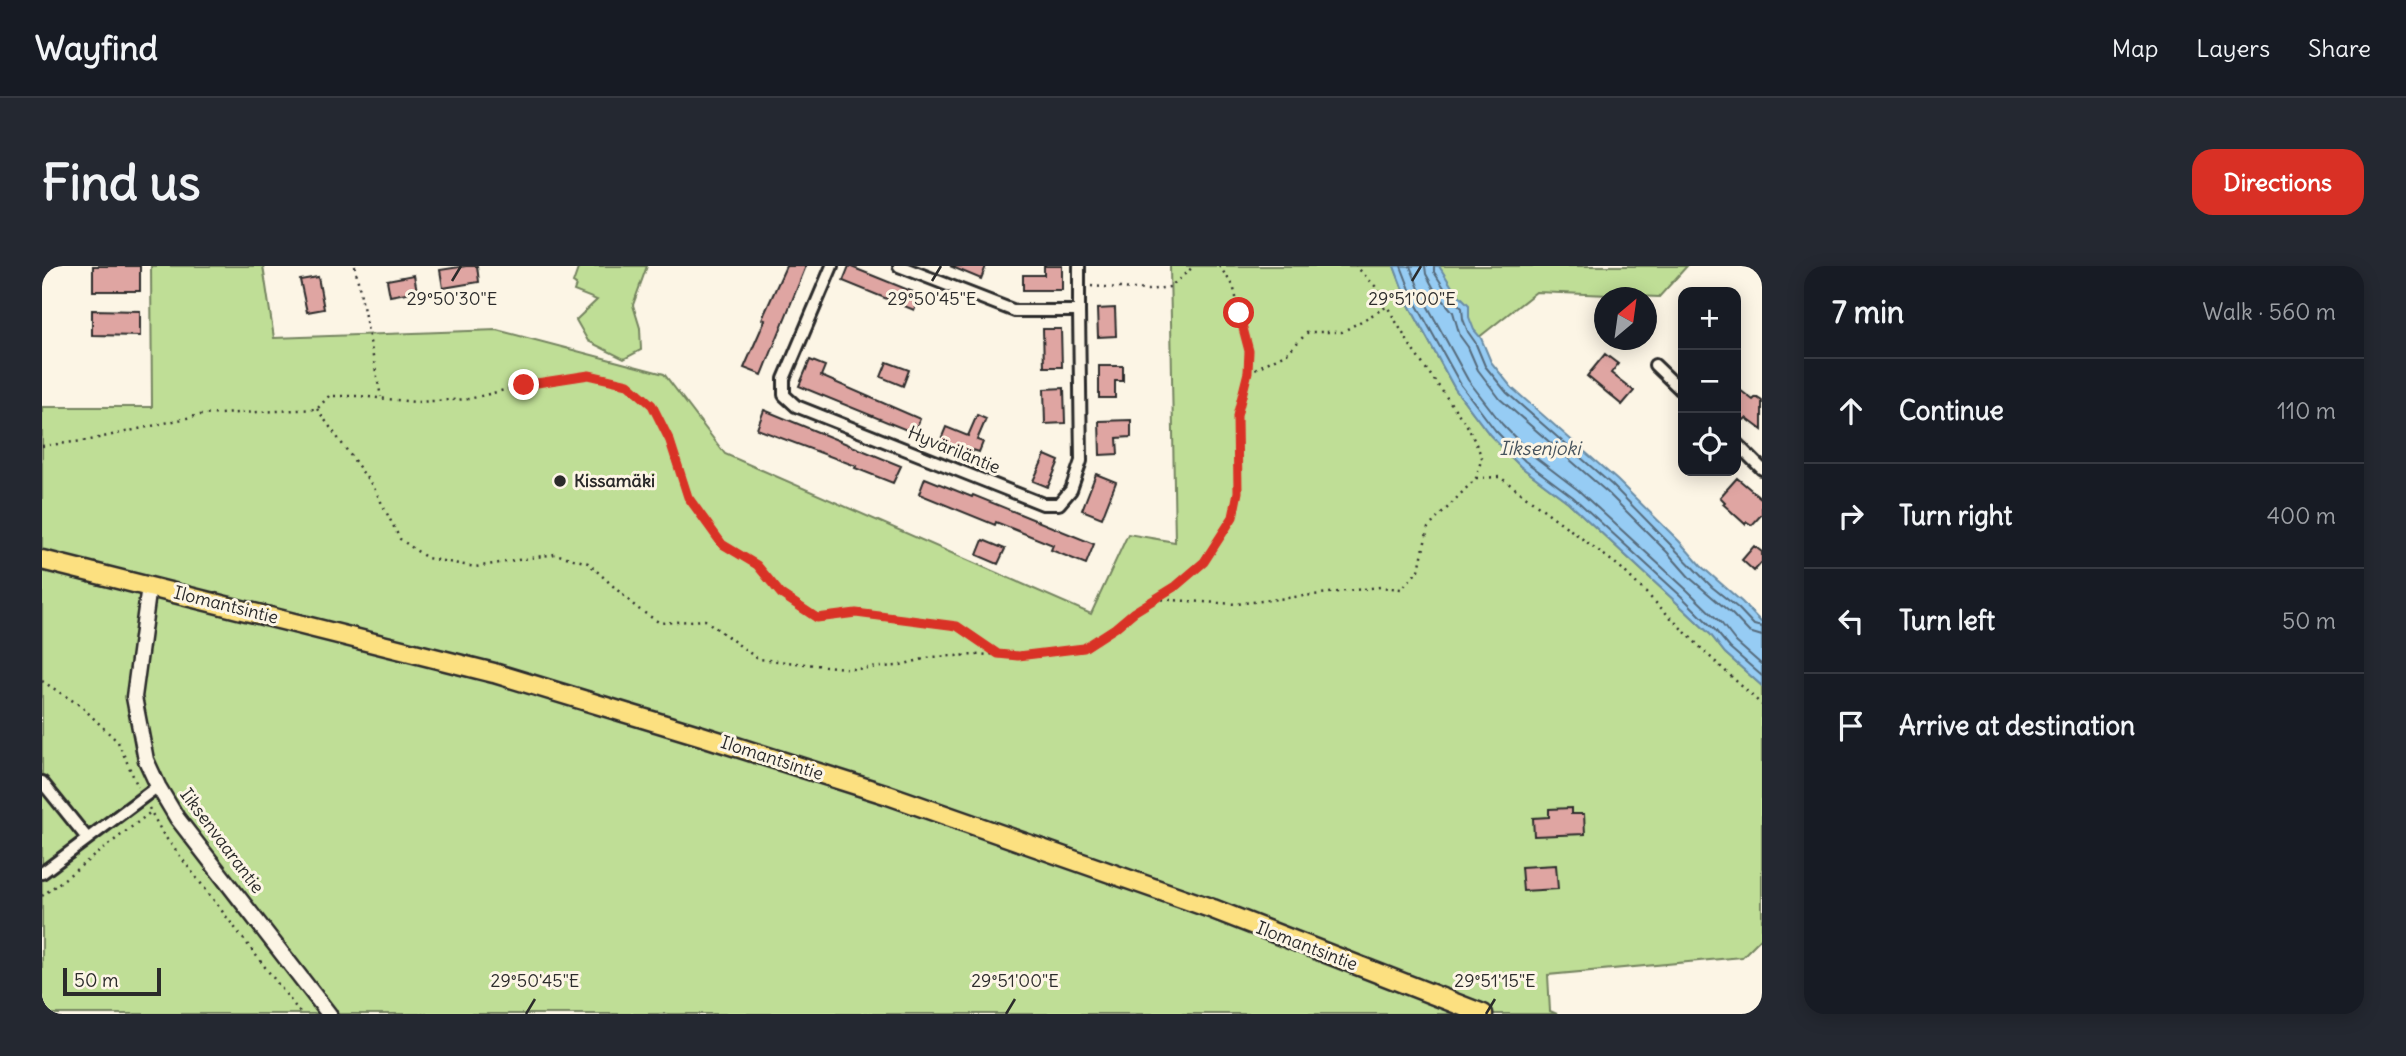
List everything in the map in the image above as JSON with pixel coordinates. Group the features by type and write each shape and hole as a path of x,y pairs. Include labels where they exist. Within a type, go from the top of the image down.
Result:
{"main road":[{"name":"Ilomantsintie","path":"42,560 494,673 862,786 1213,909 1483,1014"}],"street":[{"name":"Hyväriläntie","path":"832,266 784,379 784,395 796,405 1043,504 1059,504 1071,490 1081,461 1079,311"},
{"path":"899,266 1015,311 1079,311 1079,266"},
{"path":"1655,365 1678,387"},
{"path":"1741,448 1762,469"},
{"name":"Iiksenvaarantie","path":"149,586 134,697 146,760 177,818 329,1014"},
{"path":"42,782 88,838"},
{"path":"42,873 158,786"}],"path":[{"path":"355,266 381,398"},
{"path":"1079,285 1148,290 1170,287 1195,266"},
{"path":"317,409 374,488 400,539 427,558 475,567 555,554 587,563 637,608 660,623 705,620 758,659 854,669 897,666 931,657 998,654 1018,656 1084,648 1156,599 1204,562 1233,517 1238,492 1237,416 1248,372 1249,351 1233,285 1219,266"},
{"path":"1156,599 1236,604 1380,587 1401,589 1419,570 1428,528 1476,478 1482,457 1468,427 1414,352 1375,286 1356,266"},
{"path":"1248,372 1287,353 1308,332 1342,332 1386,307"},
{"path":"42,446 90,440 200,415 317,409 329,396 416,402 469,399 524,385 589,375 628,384 652,405 670,441 688,497 722,544 757,565 781,594 817,618 856,613 957,626 998,654"},
{"path":"1476,478 1500,477 1620,567 1762,705"},
{"path":"42,681 81,706 118,742 163,834 301,1014"},
{"path":"42,896 151,813"}],"green space":[{"path":"151,266 263,266 274,338 497,330 664,374 725,454 1091,614 1128,534 1175,542 1170,266 1394,266 1408,303 1455,389 1490,435 1520,466 1568,502 1762,686 1762,937 1742,957 1548,975 1550,1011 1557,1014 42,1014 42,407 152,407"},
{"path":"579,266 647,266 633,305 640,328 641,350 624,359 588,341 576,320 597,300 574,291 576,285 573,283"},
{"path":"1436,266 1687,266 1659,297 1657,287 1594,287 1594,294 1536,292 1478,338"}],"water":[{"name":"Iiksenjoki","path":"1394,266 1439,266 1454,290 1469,305 1469,317 1474,330 1481,338 1491,362 1512,388 1617,480 1701,566 1762,623 1762,686 1568,502 1520,466 1490,435 1455,389 1408,303"}],"building":[{"path":"93,266 140,266 140,291 93,291"},
{"path":"477,266 479,282 443,288 440,270"},
{"path":"786,266 806,266 762,375 744,368"},
{"path":"849,266 921,295 914,310 843,281"},
{"path":"950,266 986,266 981,279"},
{"path":"1044,266 1062,266 1062,290 1023,290 1023,275 1044,275"},
{"path":"414,275 417,291 390,296 387,280"},
{"path":"318,277 324,309 307,312 300,280"},
{"path":"1115,308 1116,336 1098,337 1097,309"},
{"path":"92,310 140,311 140,336 92,335"},
{"path":"1043,329 1061,329 1062,367 1044,367"},
{"path":"1605,354 1618,364 1611,373 1634,391 1622,405 1587,376"},
{"path":"810,360 825,366 821,376 920,419 914,433 799,386"},
{"path":"887,362 909,370 903,386 881,377"},
{"path":"1099,366 1123,366 1123,381 1115,381 1115,398 1099,398"},
{"path":"1064,388 1065,423 1045,424 1044,389"},
{"path":"1741,391 1753,400 1756,397 1762,401 1762,430 1746,418 1741,418"},
{"path":"764,410 901,466 893,483 855,468 856,466 757,429"},
{"path":"977,415 986,419 977,440 983,442 979,452 973,450 970,457 939,444 946,427 968,436"},
{"path":"1131,420 1131,437 1117,438 1118,454 1100,455 1099,421"},
{"path":"1045,455 1059,461 1048,487 1033,481"},
{"path":"1096,474 1116,482 1102,518 1082,510"},
{"path":"925,478 1094,544 1086,564 1051,550 1053,545 919,494"},
{"path":"1737,478 1762,499 1762,514 1752,525 1747,522 1745,524 1723,504 1725,502 1720,497"},
{"path":"983,540 1005,549 998,564 977,555"},
{"path":"1754,546 1762,552 1762,562 1754,571 1742,560"},
{"path":"1571,808 1571,814 1584,814 1585,834 1534,836 1533,818 1549,817 1549,809"},
{"path":"1556,865 1558,889 1523,891 1521,867"}],"place":[{"name":"Kissamäki","path":"560,481"}],"route":[{"path":"524,385 589,375 628,384 652,405 670,441 688,497 722,544 757,565 781,594 817,618 856,613 957,626 998,654 1018,656 1084,648 1115,628 1134,612 1176,586 1204,562 1233,517 1238,492 1237,416 1248,372 1249,351 1239,313"}]}
